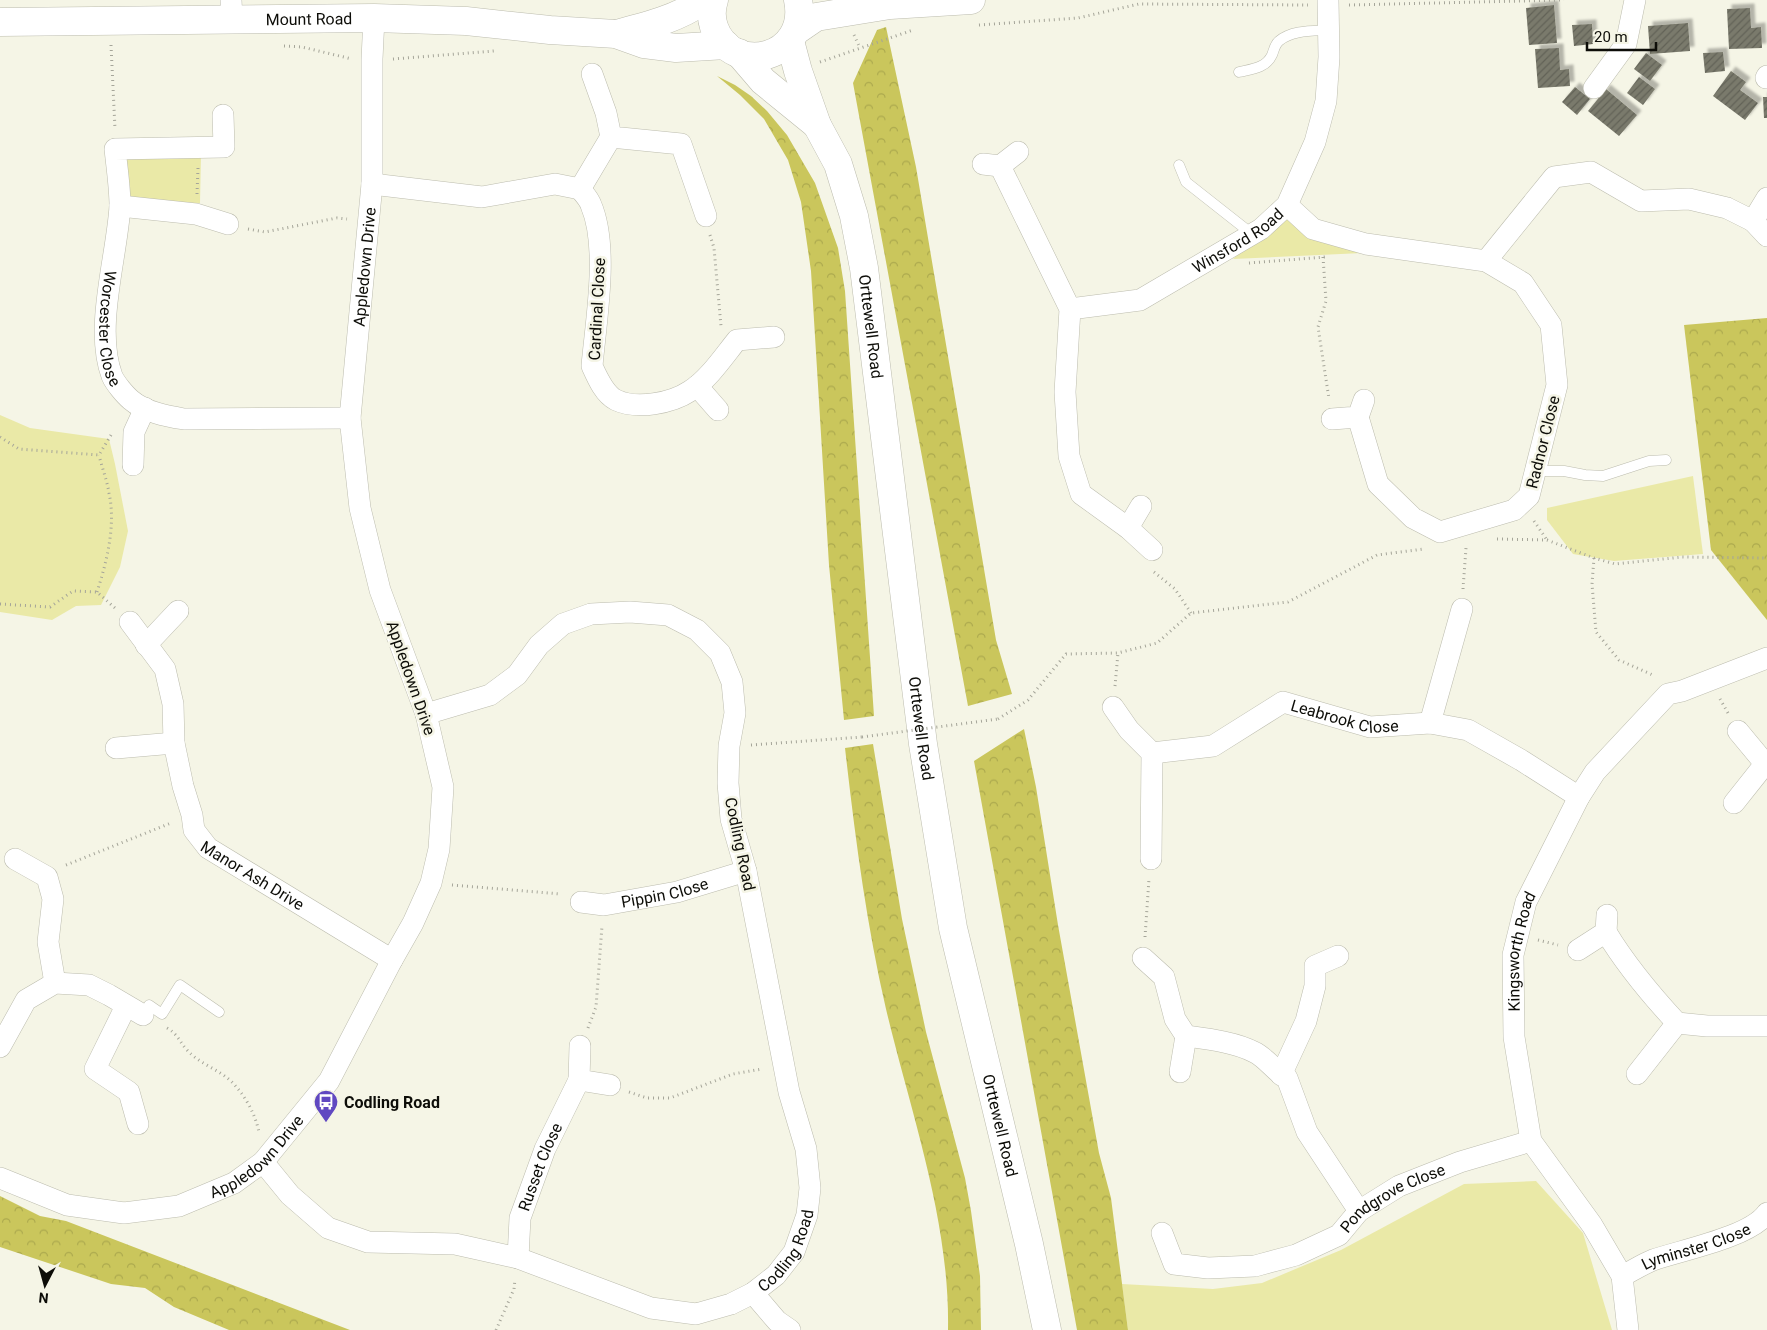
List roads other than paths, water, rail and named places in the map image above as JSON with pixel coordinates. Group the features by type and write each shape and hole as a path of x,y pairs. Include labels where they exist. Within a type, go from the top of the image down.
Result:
{"street":[{"name":"Mount Road","path":"616,34 654,24 688,11 704,0"},
{"name":"Orttewell Road","path":"714,0 712,20 717,34 763,81 817,124"},
{"name":"Orttewell Road","path":"798,0 800,12 793,35 798,71 817,124 838,164 854,216 864,268 922,744 953,928 1029,1244 1047,1330"},
{"path":"1594,88 1626,44 1635,0"},
{"path":"793,35 816,17 878,3 970,13"},
{"name":"Winsford Road","path":"1070,309 1140,300 1261,229 1287,205 1315,142 1326,101 1329,57 1328,3"},
{"name":"Mount Road","path":"0,22 112,21 232,10 374,18 466,20 550,30 616,34 644,44 676,48 732,49 752,57 766,56 780,50 793,35"},
{"name":"Appledown Drive","path":"0,1178 67,1205 124,1213 179,1206 234,1183 263,1162 329,1080 413,923 431,883 439,849 444,787 426,714 380,590 360,508 350,418 372,184 372,59 374,18"},
{"path":"372,184 482,197 555,184 580,189 611,137 606,113 592,74"},
{"name":"Worcester Close","path":"223,115 224,147 115,150 120,206 107,305 106,350 112,378 138,404 162,415 184,419 350,418"},
{"path":"611,137 681,144 706,216"},
{"path":"1018,152 991,165 1070,309 1065,392 1069,456 1082,494 1128,528 1152,550"},
{"path":"1486,261 1554,178 1591,172 1642,201 1689,199 1727,208 1760,229 1767,198"},
{"name":"Cardinal Close","path":"580,189 590,203 597,221 601,258 592,366 599,382 615,399 634,404 654,405 688,392 697,386 737,340 774,336"},
{"name":"Radnor Close","path":"1287,205 1313,229 1339,237 1366,244 1486,261 1522,283 1551,325 1557,385 1529,496 1514,510 1440,532 1414,518 1378,484 1361,409 1332,419"},
{"path":"120,206 196,214 228,224"},
{"path":"697,386 718,410"},
{"path":"133,465 134,432 138,404"},
{"path":"1128,528 1141,506"},
{"path":"1430,723 1462,609"},
{"path":"146,645 178,610"},
{"name":"Codling Road","path":"263,1162 290,1195 328,1228 368,1242 455,1244 518,1258 650,1308 696,1314 731,1304 753,1293 776,1275 794,1252 807,1215 810,1188 806,1149 789,1092 746,871 731,819 728,783 729,746 735,713 732,682 720,653 697,630 668,615 630,612 591,614 563,624 539,645 517,674 490,695 426,714"},
{"name":"Manor Ash Drive","path":"130,622 165,670 173,704 174,742 182,786 192,815 194,830 208,848 392,960"},
{"name":"Kingsworth Road","path":"1628,1330 1622,1276 1592,1225 1531,1141 1514,1037 1513,955 1526,902 1578,797 1594,772 1668,694 1682,691 1767,658"},
{"name":"Leabrook Close","path":"1152,753 1213,746 1283,702 1370,727 1430,723 1468,730 1521,760 1578,797"},
{"path":"1113,707 1129,730 1152,753 1151,859"},
{"path":"1734,803 1766,765 1738,732"},
{"path":"116,748 174,742"},
{"path":"16,859 47,877 53,899 48,942 55,983"},
{"name":"Pippin Close","path":"582,902 604,905 677,892 746,871"},
{"path":"1578,950 1607,924 1616,949 1652,996 1677,1023 1707,1026 1767,1026"},
{"path":"1281,1075 1306,1021 1314,986 1315,966 1338,956"},
{"path":"1143,958 1164,977 1175,1019 1186,1036 1180,1072"},
{"path":"0,1047 26,1000 55,983 89,985 109,995 134,1010 95,1069 129,1092 138,1124"},
{"path":"1637,1074 1677,1023"},
{"path":"1186,1036 1216,1040 1256,1052 1281,1075 1288,1078 1307,1132 1359,1211"},
{"name":"Russet Close","path":"518,1258 520,1218 545,1149 579,1080 580,1046"},
{"path":"579,1080 610,1085"},
{"name":"Pondgrove Close","path":"1162,1233 1174,1264 1208,1268 1255,1266 1296,1255 1339,1235 1359,1211 1399,1186 1460,1162 1531,1141"},
{"name":"Lyminster Close","path":"1622,1276 1652,1261 1727,1237 1762,1221 1767,1214"},
{"name":"Codling Road","path":"753,1293 777,1321 790,1330"}],"lane":[{"path":"1239,72 1263,66 1270,58 1276,44 1288,35 1328,30"},
{"path":"1179,165 1186,182 1252,234"},
{"path":"1536,471 1564,471 1603,476 1649,461 1666,460"},
{"path":"134,1010 148,1005 162,1014 180,985 219,1012"}],"place":[{"name":"Codling Road","path":"326,1123"}]}
